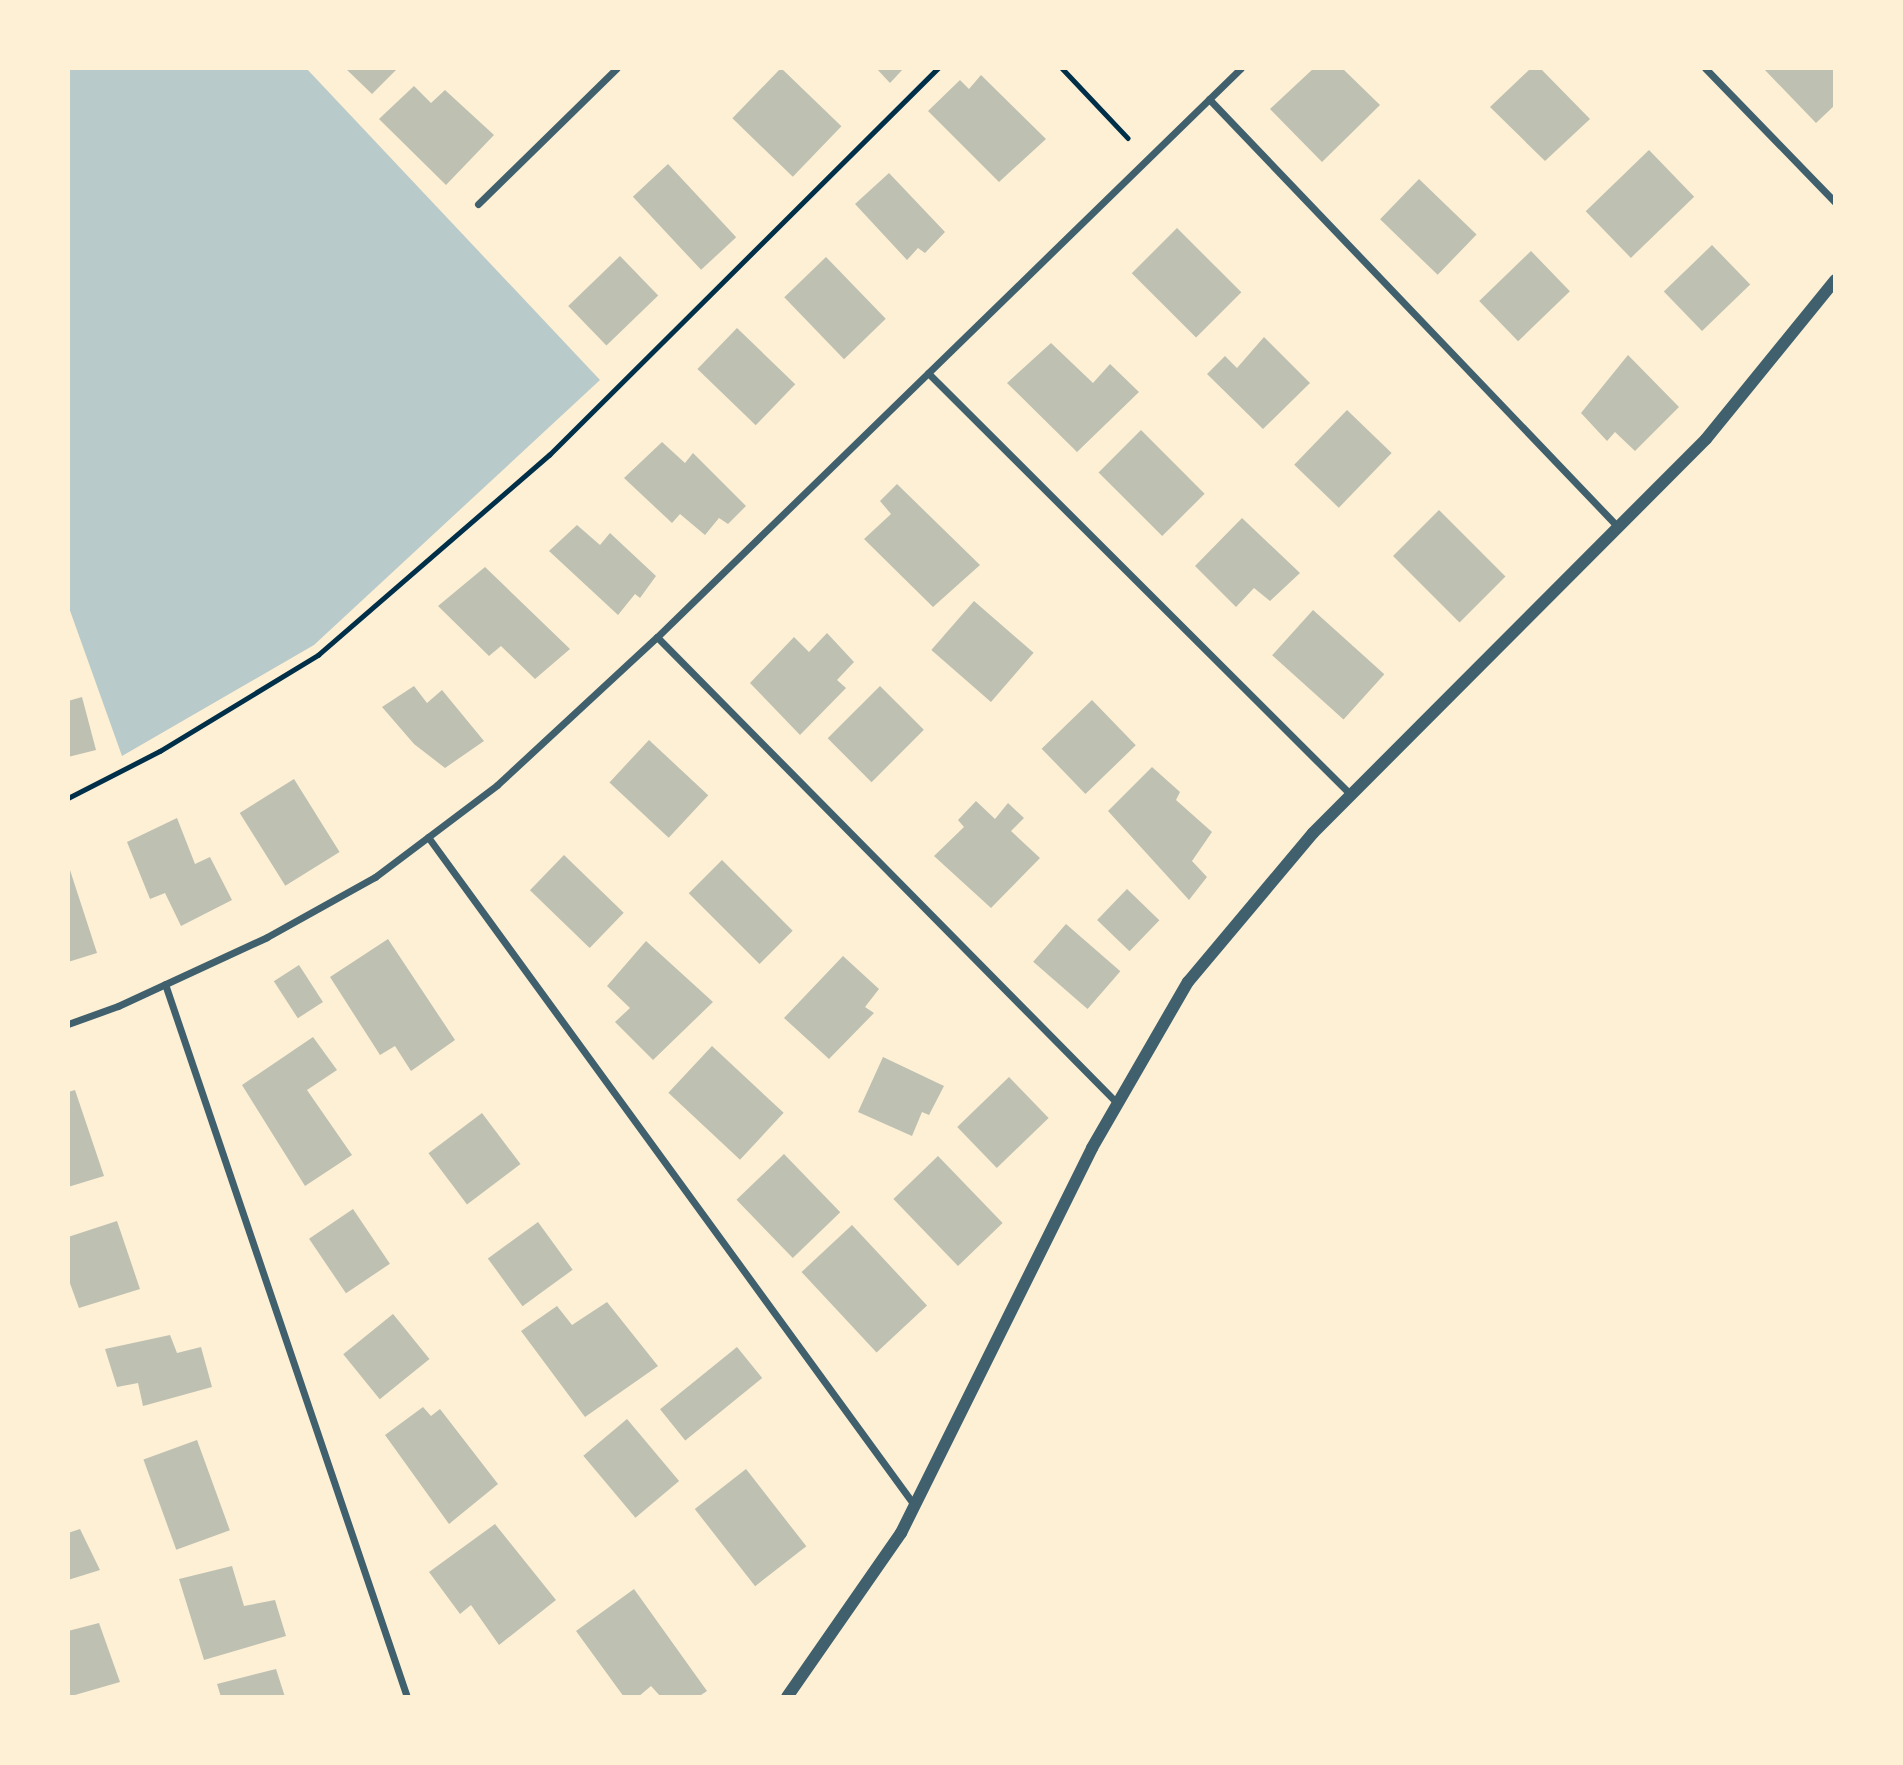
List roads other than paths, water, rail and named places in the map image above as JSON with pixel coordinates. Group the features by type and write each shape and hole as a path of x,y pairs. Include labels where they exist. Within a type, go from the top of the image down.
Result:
{"street":[{"path":"478,204 617,68"},
{"path":"68,1024 165,984 267,937 375,877 497,785 657,637 1241,68"},
{"path":"1705,68 1835,202"},
{"path":"1209,99 1618,527"},
{"path":"787,1697 864,1592 915,1506 1117,1103 1188,982 1313,833 1706,439 1835,280"},
{"path":"929,373 1351,795"},
{"path":"657,637 1117,1103"},
{"path":"428,837 915,1506"},
{"path":"165,984 407,1697"}]}
